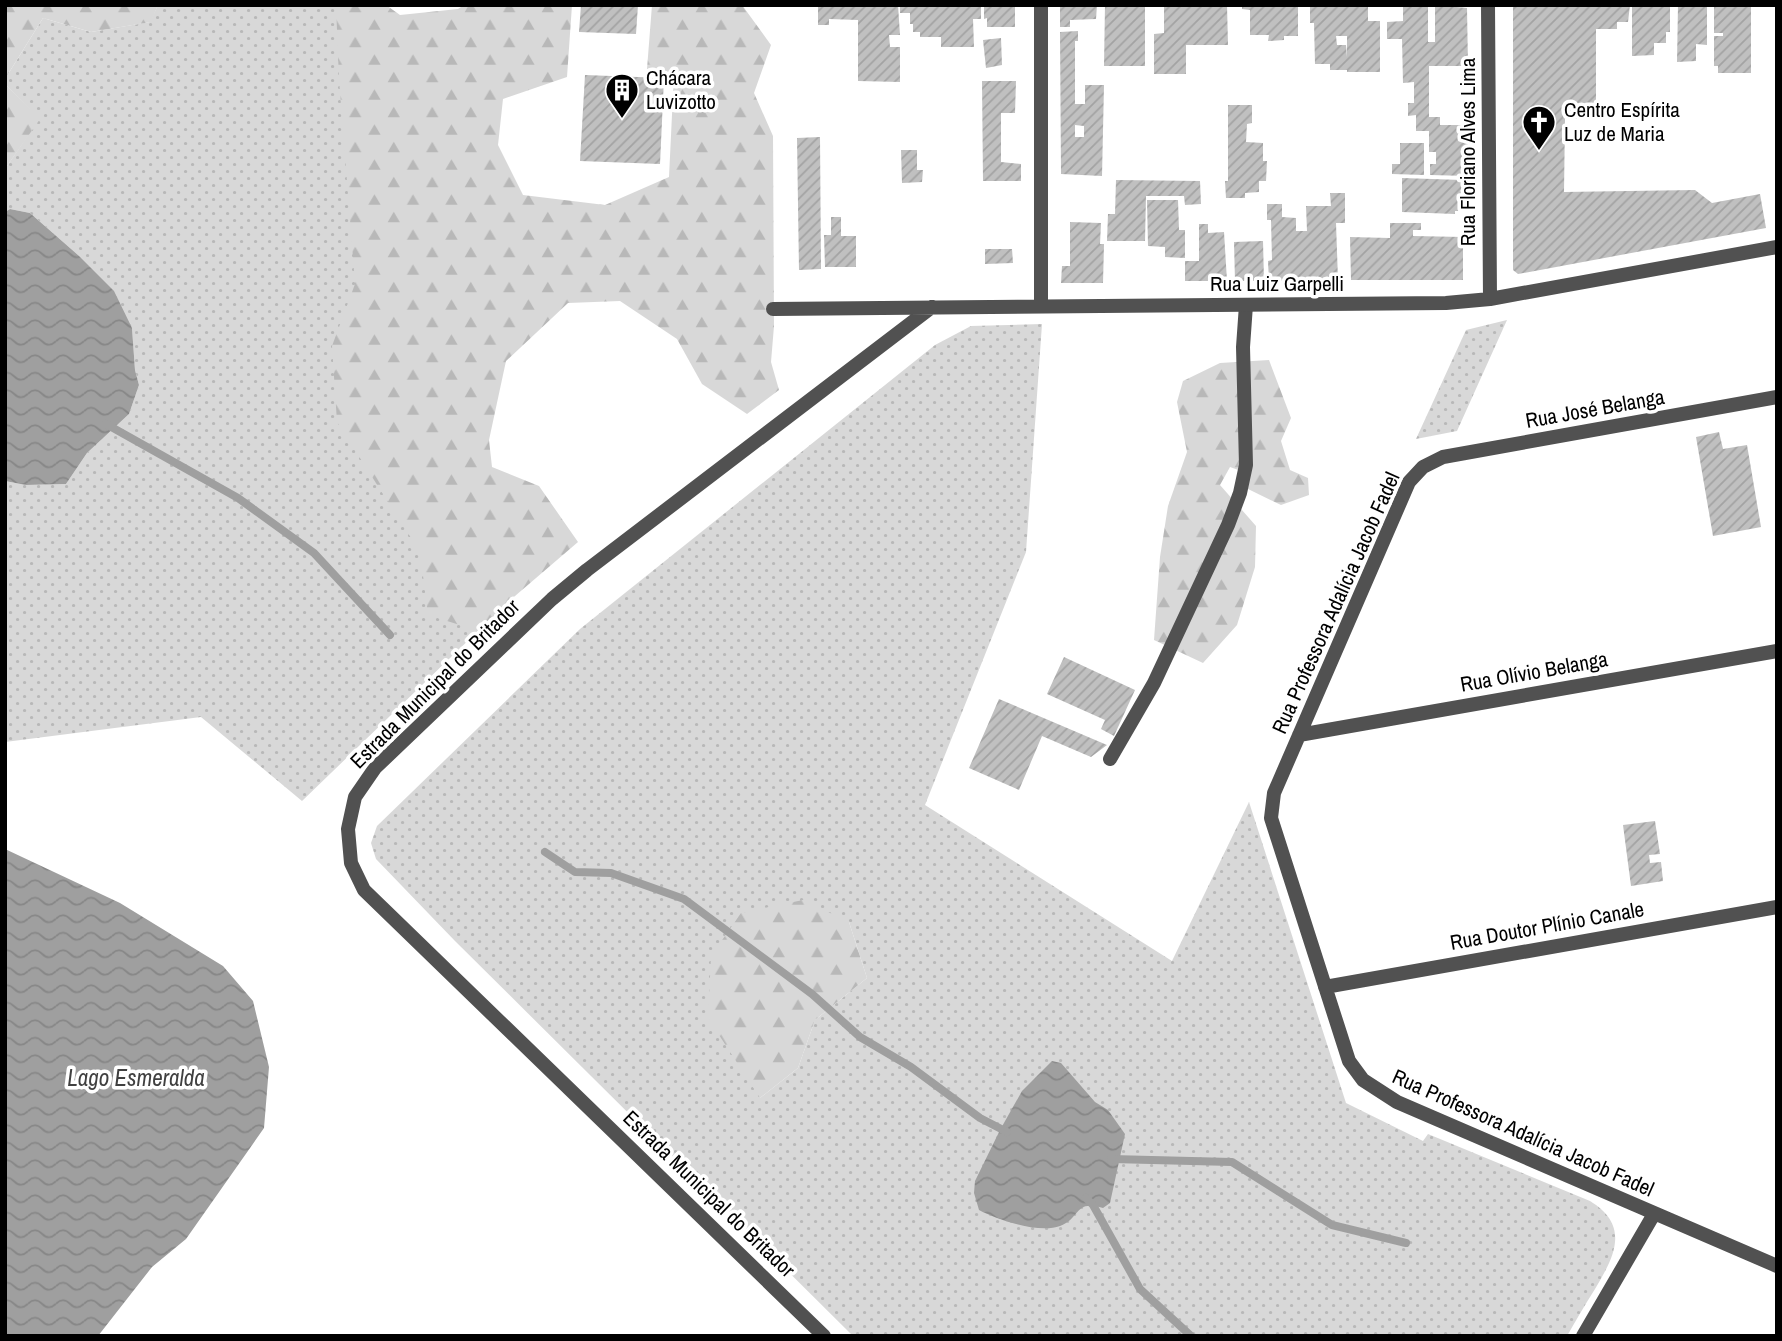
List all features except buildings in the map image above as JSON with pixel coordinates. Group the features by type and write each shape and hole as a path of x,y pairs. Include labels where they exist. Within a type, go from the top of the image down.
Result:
{"street":[{"path":"1041,5 1041,306"},
{"name":"Rua Floriano Alves Lima","path":"1488,5 1490,299"},
{"name":"Rua Luiz Garpelli","path":"774,310 1446,303 1490,299 1777,247"},
{"path":"1110,759 1154,683 1228,525 1240,493 1246,465 1243,347 1246,305"},
{"name":"Estrada Municipal do Britador","path":"824,1336 364,890 351,863 348,829 355,797 375,768 552,599 932,307"},
{"name":"Rua José Belanga","path":"1423,467 1443,457 1777,397"},
{"name":"Rua Professora Adalícia Jacob Fadel","path":"1423,467 1409,482 1274,793 1271,818 1349,1061 1363,1080 1381,1094 1777,1266"},
{"name":"Rua Olívio Belanga","path":"1299,735 1777,651"},
{"name":"Rua Doutor Plínio Canale","path":"1325,987 1777,907"},
{"path":"1583,1336 1654,1214"}],"green space":[{"path":"5,5 158,5 151,22 91,32 43,18 5,79"},
{"path":"158,5 367,5 508,602 302,801 201,717 5,742 5,481 26,485 66,484 87,453 129,414 139,385 135,370 132,328 78,255 30,213 10,209 5,212 5,169 39,119 5,84 5,79 43,18 91,32 150,22"},
{"path":"336,5 386,5 400,15 458,9 464,5 572,5 567,77 503,99 498,145 523,195 605,205 669,177 674,73 647,69 652,5 742,5 771,45 754,93 773,136 774,326 771,362 779,390 747,414 702,384 677,339 620,301 568,303 506,361 489,440 492,467 539,486 578,542 508,602 479,631 428,615 420,552 337,422 332,346 355,284"},
{"path":"5,84 40,119 5,169"},
{"path":"1507,320 1457,431 1416,439 1466,330"},
{"path":"1042,324 1026,552 925,805 1172,961 1249,802 1346,1103 1423,1141 1428,1134 1590,1201 1611,1221 1615,1231 1613,1254 1567,1336 853,1336 455,941 376,859 371,843 377,826 580,629 935,345 971,326","holes":["849,922 867,978 815,1020 798,1068 760,1098"]},
{"path":"1269,360 1291,418 1281,441 1290,470 1308,478 1309,495 1281,505 1248,489 1244,472 1230,467 1220,485 1256,526 1255,567 1237,625 1203,663 1154,640 1160,557 1168,506 1187,452 1177,402 1183,381 1220,363"},
{"path":"803,900 849,922 867,978 815,1020 798,1068 760,1098 708,1018 711,956 741,913"}],"water":[{"path":"10,209 30,213 78,255 114,291 132,328 135,370 139,385 129,414 87,453 66,484 26,485 5,481 5,212"},
{"name":"Lago Esmeralda","path":"5,849 120,903 223,966 253,1001 269,1067 264,1128 186,1239 152,1267 98,1336 5,1336"},
{"path":"1052,1061 1061,1063 1095,1102 1108,1110 1125,1134 1110,1203 1103,1208 1082,1208 1067,1223 1060,1226 1030,1227 1007,1222 979,1210 974,1193 975,1181 1022,1091"}],"waterway":[{"path":"106,424 238,498 314,553 390,635"},
{"path":"545,852 575,872 611,873 684,899 812,994 860,1037 911,1067 980,1118 1007,1132"},
{"path":"1111,1159 1232,1162 1332,1225 1406,1243"},
{"path":"1086,1198 1093,1205 1140,1289 1191,1336"}],"place":[{"name":"Chácara Luvizotto","path":"622,120"},
{"name":"Centro Espírita Luz de Maria","path":"1539,152"}]}
